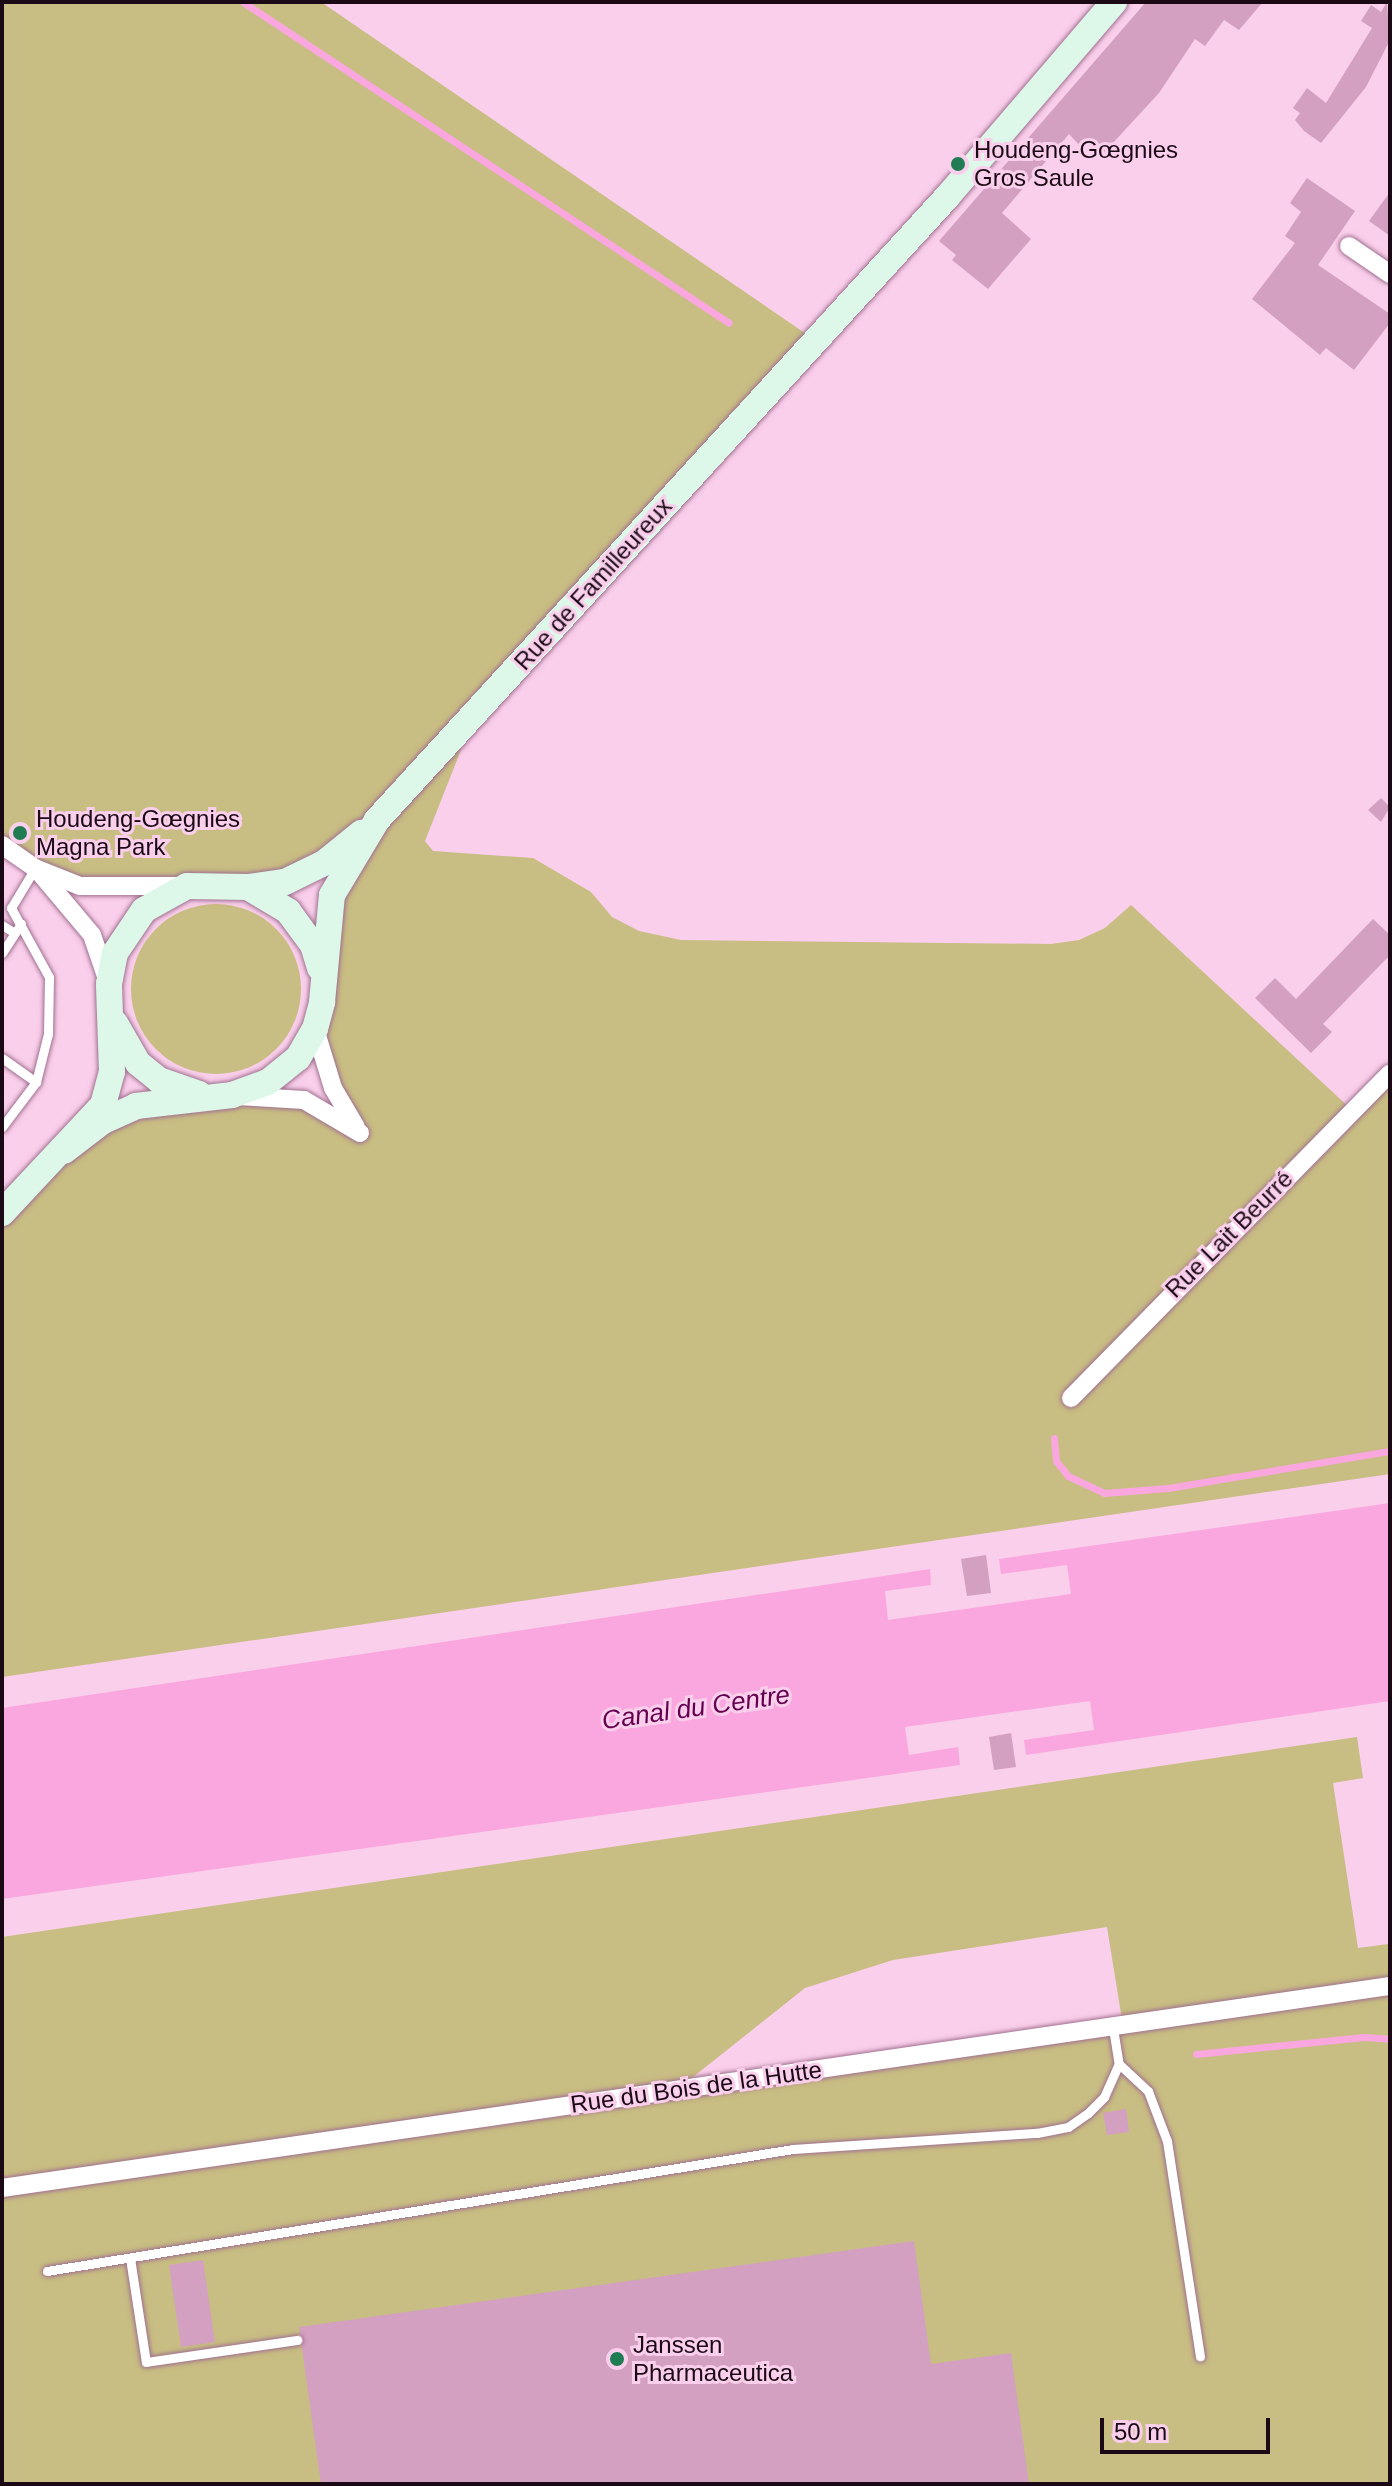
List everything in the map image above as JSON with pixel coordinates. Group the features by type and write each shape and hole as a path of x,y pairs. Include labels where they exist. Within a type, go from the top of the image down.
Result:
{"street":[{"name":"Rue de Familleureux","path":"64,1151 103,1121 136,1106 219,1096 268,1082 298,1058 315,1029 322,1002 321,971 332,895 377,820 919,226 1114,2"},
{"path":"1349,246 1390,274"},
{"path":"2,845 35,868 80,886 248,887 285,882 324,863 377,820"},
{"path":"35,868 92,935 109,984"},
{"name":"Rue de Familleureux","path":"2,1213 64,1151 103,1105 112,1072 109,984 115,953 129,926 144,910 187,886"},
{"name":"Rue de Familleureux","path":"248,887 288,911 313,945 321,971"},
{"name":"Rue de Familleureux","path":"111,1011 121,1039 138,1063 170,1085 219,1096"},
{"path":"219,1096 304,1100 360,1133 333,1088 315,1029"},
{"name":"Rue Lait Beurré","path":"1071,1398 1390,1073"},
{"name":"Rue du Bois de la Hutte","path":"2,2188 1390,1986"}],"lane":[{"path":"2,1127 36,1082 48,1034 49,977 11,908 35,868"},
{"path":"2,953 21,924"},
{"path":"2,925 15,933"},
{"path":"2,1058 36,1082"},
{"path":"47,2271 793,2149 1037,2133 1068,2127 1104,2097 1119,2064 1113,2028"},
{"path":"1119,2064 1148,2091 1167,2141 1200,2356"},
{"path":"130,2258 146,2362 297,2340"}],"shaded area":[{"path":"2,2 321,2 815,340 476,712 425,841 433,851 533,858 591,892 612,917 639,931 681,940 1051,944 1079,940 1105,928 1131,905 1352,1110 1390,1073 1390,1474 2,1677 2,1213 103,1121 277,1099 358,1131 323,1063 326,927 375,823 285,882 80,886 2,845"},
{"path":"216,904 249,910 276,929 295,956 301,989 295,1022 276,1049 249,1068 216,1074 183,1068 156,1049 137,1022 131,989 137,956 156,929 183,910"},
{"path":"1357,1737 1363,1778 1333,1783 1358,1948 1388,1944 1390,1960 1390,2484 2,2484 2,1937","holes":["1107,1927 1123,2026 678,2089 805,1988 893,1960"]}],"water":[{"name":"Canal du Centre","path":"1390,1503 1390,1701 1026,1755 1024,1740 1094,1730 1090,1701 905,1727 909,1755 958,1747 960,1765 2,1899 2,1708 930,1569 931,1585 885,1591 888,1620 1071,1594 1067,1565 1001,1574 999,1559"}],"building":[{"path":"1146,2 1263,2 1239,30 1224,20 1205,46 1195,39 1159,93 1101,156 1086,143 1082,148 1069,134 1002,213 1031,239 988,289 952,260 956,255 939,241"},
{"path":"1387,2 1390,40 1366,87 1321,143 1295,120 1300,113 1293,108 1307,88 1326,103 1372,28 1361,21 1371,5 1381,12"},
{"path":"1307,178 1355,211 1318,265 1390,314 1390,323 1354,370 1326,348 1320,355 1252,299 1295,243 1285,236 1301,212 1290,203"},
{"path":"1390,192 1390,236 1369,221"},
{"path":"1381,798 1390,807 1381,822 1368,810"},
{"path":"1373,919 1390,935 1390,955 1323,1024 1332,1032 1311,1053 1255,998 1275,978 1296,999"},
{"path":"986,1555 991,1593 967,1596 961,1559"},
{"path":"1011,1733 1016,1767 994,1770 989,1737"},
{"path":"1126,2109 1129,2132 1107,2135 1103,2113"},
{"name":"Janssen Pharmaceutica","path":"914,2241 931,2364 1011,2353 1029,2484 321,2484 299,2327"},
{"path":"203,2260 215,2342 181,2347 169,2265"}],"waterway":[{"path":"243,2 729,323"},
{"path":"1054,1438 1056,1461 1068,1476 1104,1493 1168,1488 1390,1451"},
{"path":"1196,2054 1364,2037 1390,2039"}],"place":[{"name":"Houdeng-Gœgnies Gros Saule","path":"958,164"},
{"name":"Houdeng-Gœgnies Magna Park","path":"20,833"},
{"name":"Janssen Pharmaceutica","path":"617,2359"}]}
